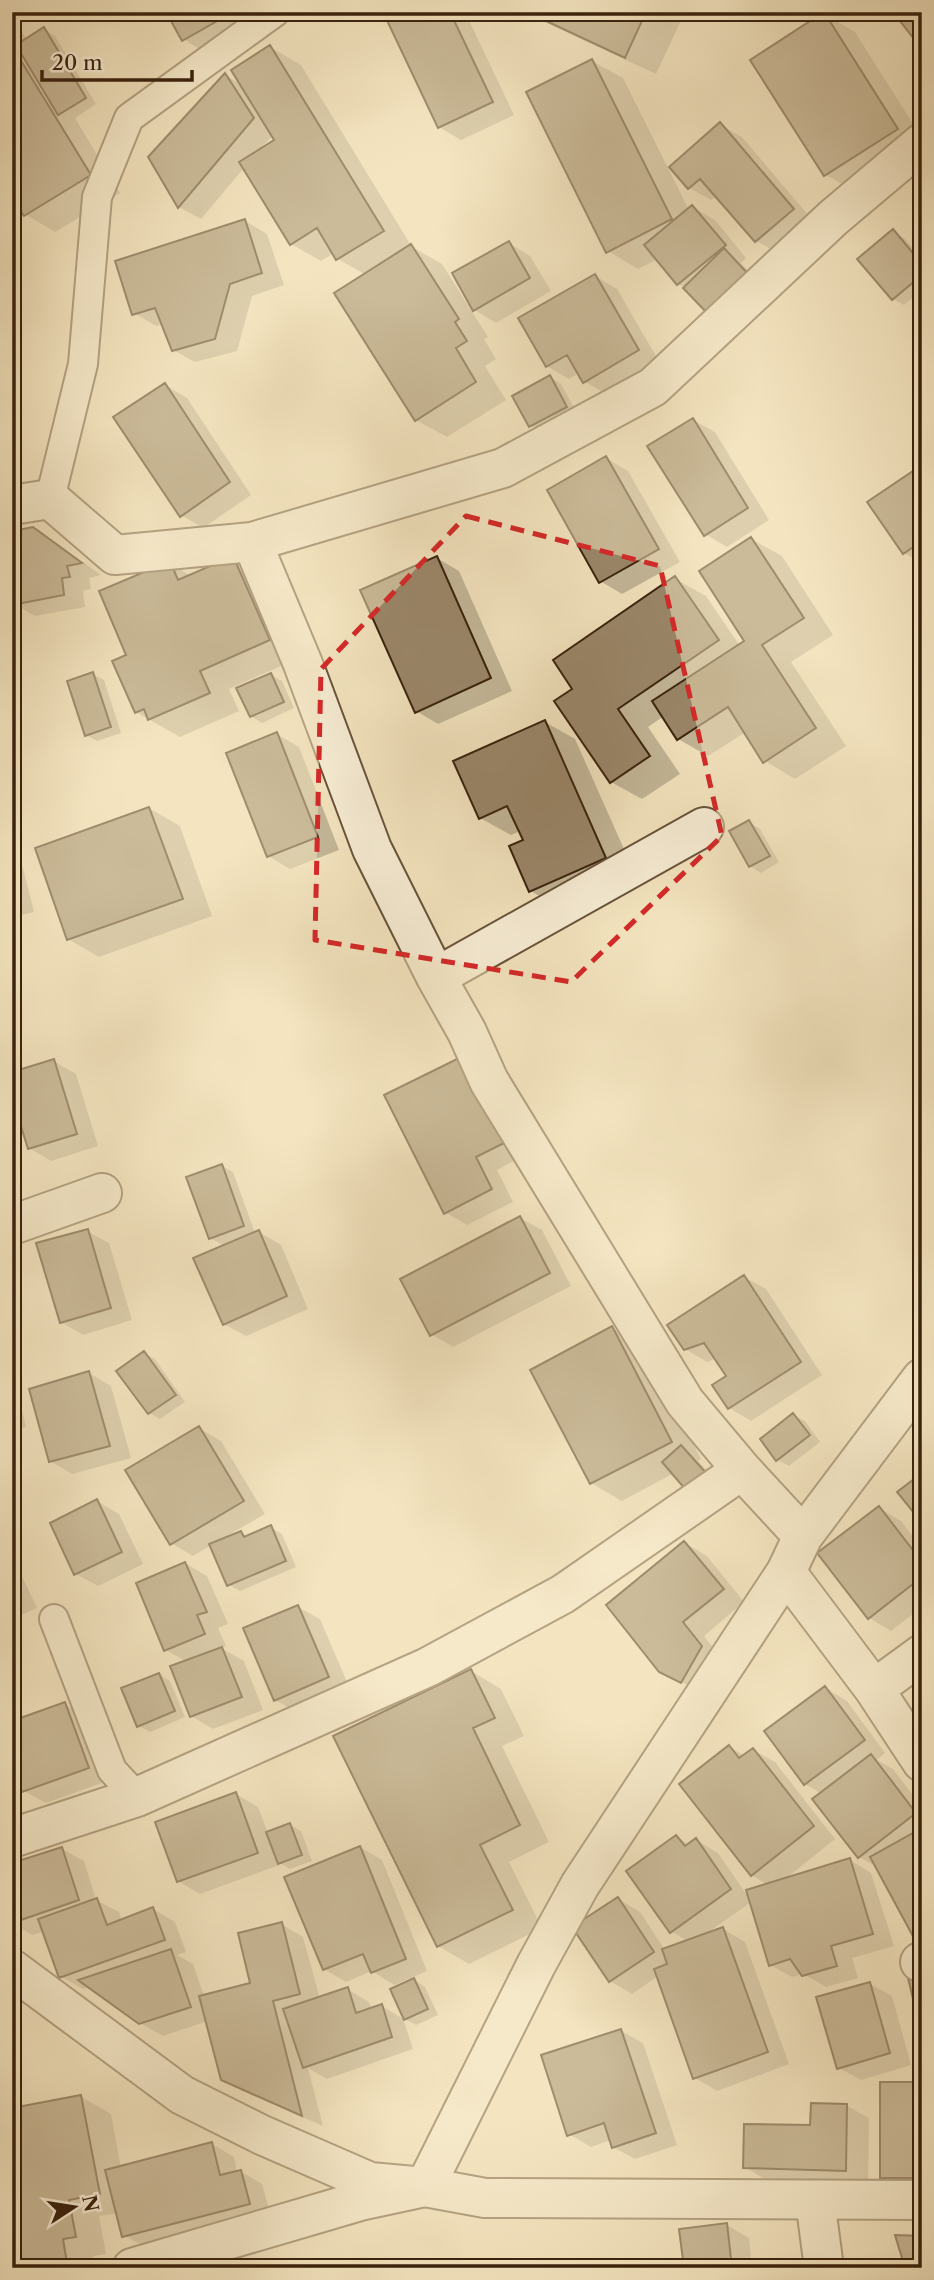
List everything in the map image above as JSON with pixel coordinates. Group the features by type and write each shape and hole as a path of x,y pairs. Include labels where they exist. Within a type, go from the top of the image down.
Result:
{"street":[{"path":"12,505 50,499 115,555 252,542 503,468 653,387 833,218 922,143"},
{"path":"252,542 303,664 372,849 467,1032 489,1082 685,1402 742,1470 803,1536"},
{"path":"436,976 704,827"},
{"path":"12,1225 102,1193"},
{"path":"425,2187 536,1965 580,1885 786,1573 803,1536 922,1378"},
{"path":"12,1838 137,1797 428,1667 551,1601 742,1470"},
{"path":"786,1573 874,1689 922,1762"},
{"path":"874,1689 922,1654"},
{"path":"12,1969 182,2095 262,2135 370,2182 425,2187 485,2198 922,2200"},
{"path":"132,2268 360,2201 425,2187"},
{"path":"815,2200 824,2268"}],"lane":[{"path":"50,499 83,364 97,197 129,118 275,12"},
{"path":"54,1619 112,1770 137,1797"}],"highlighted area":[{"path":"466,516 660,566 722,836 571,982 315,940 321,669"}],"building":[{"path":"166,12 233,12 182,41"},
{"path":"383,12 450,12 493,102 438,128"},
{"path":"527,12 646,12 625,58"},
{"path":"824,12 898,129 824,176 750,60"},
{"path":"893,12 922,12 922,49"},
{"path":"44,27 86,98 58,115 16,45"},
{"path":"270,45 384,231 336,260 317,228 290,245 239,162 274,140 231,70"},
{"path":"12,46 91,175 24,216 12,197"},
{"path":"592,59 672,219 606,253 526,92"},
{"path":"225,73 254,118 178,208 148,157"},
{"path":"720,122 794,209 755,242 700,179 688,189 669,167"},
{"path":"692,205 726,245 677,285 644,245"},
{"path":"245,219 262,273 230,284 215,339 172,351 155,308 132,315 115,261"},
{"path":"893,229 922,264 922,275 892,300 857,259"},
{"path":"509,241 530,278 473,311 452,273"},
{"path":"411,244 459,319 455,322 467,341 456,348 476,382 415,421 334,293"},
{"path":"724,248 750,276 709,315 683,288"},
{"path":"595,274 639,350 583,383 567,355 546,367 518,318"},
{"path":"550,375 567,407 529,427 512,396"},
{"path":"165,383 230,482 180,517 113,417"},
{"path":"693,418 748,508 704,536 647,446"},
{"path":"606,456 659,549 599,583 547,490"},
{"path":"922,465 922,541 903,554 867,502"},
{"path":"33,527 82,563 67,566 70,577 62,578 64,595 12,605 12,531"},
{"path":"751,537 804,618 762,645 816,728 763,763 728,707 677,740 652,701 744,641 699,571"},
{"path":"233,556 270,640 200,671 210,693 148,720 144,709 135,713 112,661 126,655 99,591 170,561 178,580"},
{"path":"437,556 491,678 415,713 360,590"},
{"path":"675,576 719,640 618,709 650,756 610,783 554,701 572,689 553,660"},
{"path":"93,672 111,727 85,736 67,681"},
{"path":"271,673 284,702 250,717 236,688"},
{"path":"545,720 606,858 529,892 509,846 523,840 507,806 479,819 453,761"},
{"path":"277,732 318,837 267,857 226,753"},
{"path":"149,807 183,899 67,940 35,848"},
{"path":"749,820 770,856 749,867 729,831"},
{"path":"465,1055 508,1141 476,1157 492,1189 444,1214 384,1095"},
{"path":"54,1059 77,1134 28,1149 12,1097 12,1072"},
{"path":"222,1164 244,1226 209,1239 186,1177"},
{"path":"520,1216 550,1273 430,1336 400,1279"},
{"path":"88,1229 111,1308 60,1323 36,1243"},
{"path":"259,1230 287,1296 223,1325 193,1258"},
{"path":"744,1275 801,1362 728,1409 712,1385 726,1376 704,1343 684,1350 667,1325"},
{"path":"612,1326 672,1442 590,1484 530,1370"},
{"path":"144,1351 176,1395 148,1414 116,1371"},
{"path":"89,1371 110,1446 49,1462 29,1389"},
{"path":"793,1413 810,1435 776,1461 760,1439"},
{"path":"199,1426 244,1501 170,1545 125,1470"},
{"path":"681,1445 706,1473 686,1490 662,1462"},
{"path":"922,1473 922,1523 897,1492"},
{"path":"97,1499 122,1552 74,1575 50,1523"},
{"path":"879,1506 922,1562 922,1577 868,1619 817,1553"},
{"path":"271,1525 286,1561 227,1586 209,1544 241,1531 244,1537"},
{"path":"684,1541 724,1589 683,1622 702,1646 681,1683 659,1672 606,1605"},
{"path":"185,1562 207,1612 197,1615 205,1634 164,1651 136,1583"},
{"path":"298,1605 329,1677 274,1701 243,1628"},
{"path":"222,1647 242,1697 190,1717 170,1666"},
{"path":"471,1669 495,1718 473,1728 520,1825 480,1845 513,1910 437,1947 333,1736"},
{"path":"159,1673 175,1711 137,1727 121,1688"},
{"path":"825,1686 865,1740 804,1785 764,1731"},
{"path":"65,1702 89,1768 22,1792 12,1764 12,1721"},
{"path":"729,1745 739,1758 753,1748 814,1826 751,1876 679,1784"},
{"path":"871,1754 916,1813 858,1858 812,1799"},
{"path":"236,1792 258,1853 177,1882 155,1822"},
{"path":"290,1823 302,1855 278,1864 266,1832"},
{"path":"922,1828 922,1950 921,1951 870,1857"},
{"path":"676,1835 685,1846 696,1838 731,1889 670,1933 626,1871"},
{"path":"360,1846 406,1959 371,1973 363,1954 323,1970 284,1877"},
{"path":"62,1847 79,1900 12,1923 12,1863"},
{"path":"850,1858 873,1934 831,1946 837,1966 802,1976 790,1959 769,1966 746,1890"},
{"path":"618,1897 654,1952 609,1982 572,1927"},
{"path":"97,1898 107,1925 153,1907 165,1940 59,1978 38,1919"},
{"path":"282,1922 300,1994 273,2001 302,2116 221,2080 199,1996 250,1983 238,1933"},
{"path":"723,1927 768,2052 693,2079 654,1969 667,1964 662,1949"},
{"path":"171,1949 191,2007 139,2024 78,1980"},
{"path":"922,1975 922,2037 908,1978"},
{"path":"414,1978 428,2009 404,2020 390,1989"},
{"path":"870,1982 890,2053 837,2069 816,1997"},
{"path":"348,1987 356,2013 382,2004 392,2037 303,2068 283,2009"},
{"path":"621,2029 656,2133 612,2148 604,2123 567,2136 541,2055"},
{"path":"880,2082 922,2082 922,2178 880,2178"},
{"path":"81,2095 100,2194 69,2200 76,2237 63,2239 67,2263 40,2268 12,2268 12,2108"},
{"path":"811,2103 847,2104 846,2171 743,2168 744,2124 810,2125"},
{"path":"212,2142 220,2175 241,2170 250,2204 122,2237 105,2170"},
{"path":"727,2223 732,2268 684,2268 679,2229"},
{"path":"895,2235 922,2236 922,2268 911,2268 902,2258"}]}
